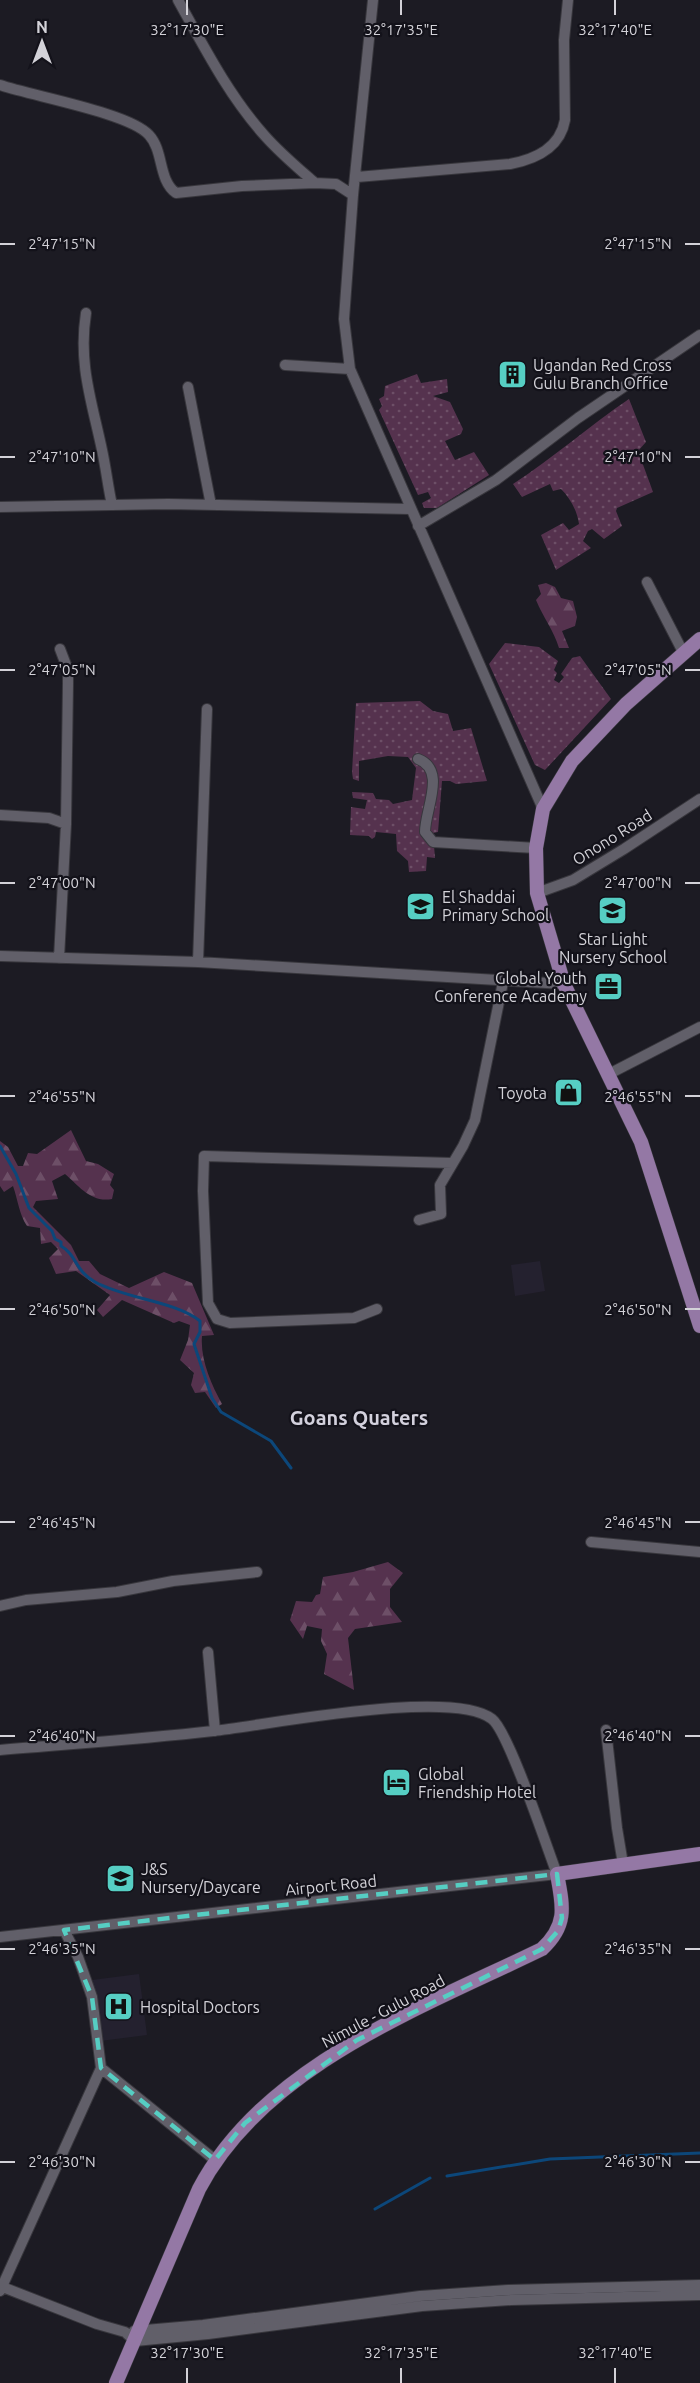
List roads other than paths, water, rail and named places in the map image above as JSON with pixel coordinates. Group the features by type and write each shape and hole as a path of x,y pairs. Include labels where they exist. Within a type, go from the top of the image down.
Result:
{"main road":[{"path":"700,639 602,728 572,761 543,809 536,848 537,892 564,984 641,1142 700,1326"},
{"path":"557,1874 700,1854"},
{"name":"Nimule - Gulu Road","path":"116,2383 133,2334 199,2189 214,2160 245,2123 328,2057 372,2032 542,1949 558,1930 562,1917 557,1874"}],"street":[{"path":"178,0 223,80 250,118 266,137 315,183"},
{"path":"373,0 357,177 353,195 344,319 350,369 543,809"},
{"path":"357,177 510,164 526,161 552,147 563,131 565,120 564,40 568,0"},
{"path":"0,85 78,106 137,126 152,137 168,186 176,193 242,186 315,183 336,184 353,195"},
{"path":"86,313 83,331 84,374 103,453 112,505"},
{"path":"418,526 496,480 578,418 700,335"},
{"path":"285,365 350,369"},
{"path":"188,387 211,505"},
{"path":"0,507 211,505 410,509"},
{"path":"646,582 684,654"},
{"path":"59,958 66,824 68,676 60,649"},
{"path":"198,962 207,709"},
{"path":"418,759 432,767 433,784 425,820 425,832 433,842 536,848"},
{"name":"Onono Road","path":"537,892 573,880 700,799"},
{"path":"0,815 49,818 66,824"},
{"path":"0,956 198,962 564,984"},
{"path":"419,1220 441,1214 440,1185 464,1146 475,1119 503,982"},
{"path":"607,1075 700,1027"},
{"path":"377,1310 354,1318 230,1323 217,1319 208,1303 203,1191 204,1156 453,1163"},
{"path":"591,1542 700,1552"},
{"path":"0,1606 26,1600 117,1592 173,1581 257,1572"},
{"path":"208,1652 215,1731"},
{"path":"0,1750 215,1731 352,1712 417,1706 470,1709 493,1720 499,1728 557,1874"},
{"path":"606,1730 623,1864"},
{"name":"Airport Road","path":"0,1937 557,1874"},
{"path":"64,1930 85,1973 92,1997 101,2068 1,2288 87,2320 133,2334 208,2334 422,2306 700,2285"},
{"path":"101,2068 214,2160"},
{"path":"574,2293 700,2295"}],"waterway":[{"path":"0,1146 16,1174 29,1208 52,1231 55,1239 61,1242 61,1246 70,1254 83,1273 107,1288 164,1304 190,1314 200,1321 200,1332 194,1344 212,1398 221,1412 271,1441 291,1468"},
{"path":"447,2176 550,2159 700,2153"},
{"path":"375,2209 430,2178"}],"place":[{"name":"Ugandan Red Cross Gulu Branch Office","path":"512,374"},
{"name":"El Shaddai Primary School","path":"421,906"},
{"name":"Star Light Nursery School","path":"613,911"},
{"name":"Global Youth Conference Academy","path":"608,987"},
{"name":"Toyota","path":"568,1093"},
{"name":"Global Friendship Hotel","path":"397,1783"},
{"name":"J&S Nursery/Daycare","path":"120,1878"},
{"name":"Hospital Doctors","path":"119,2007"}],"district":[{"name":"Goans Quaters","path":"359,1417"}]}
